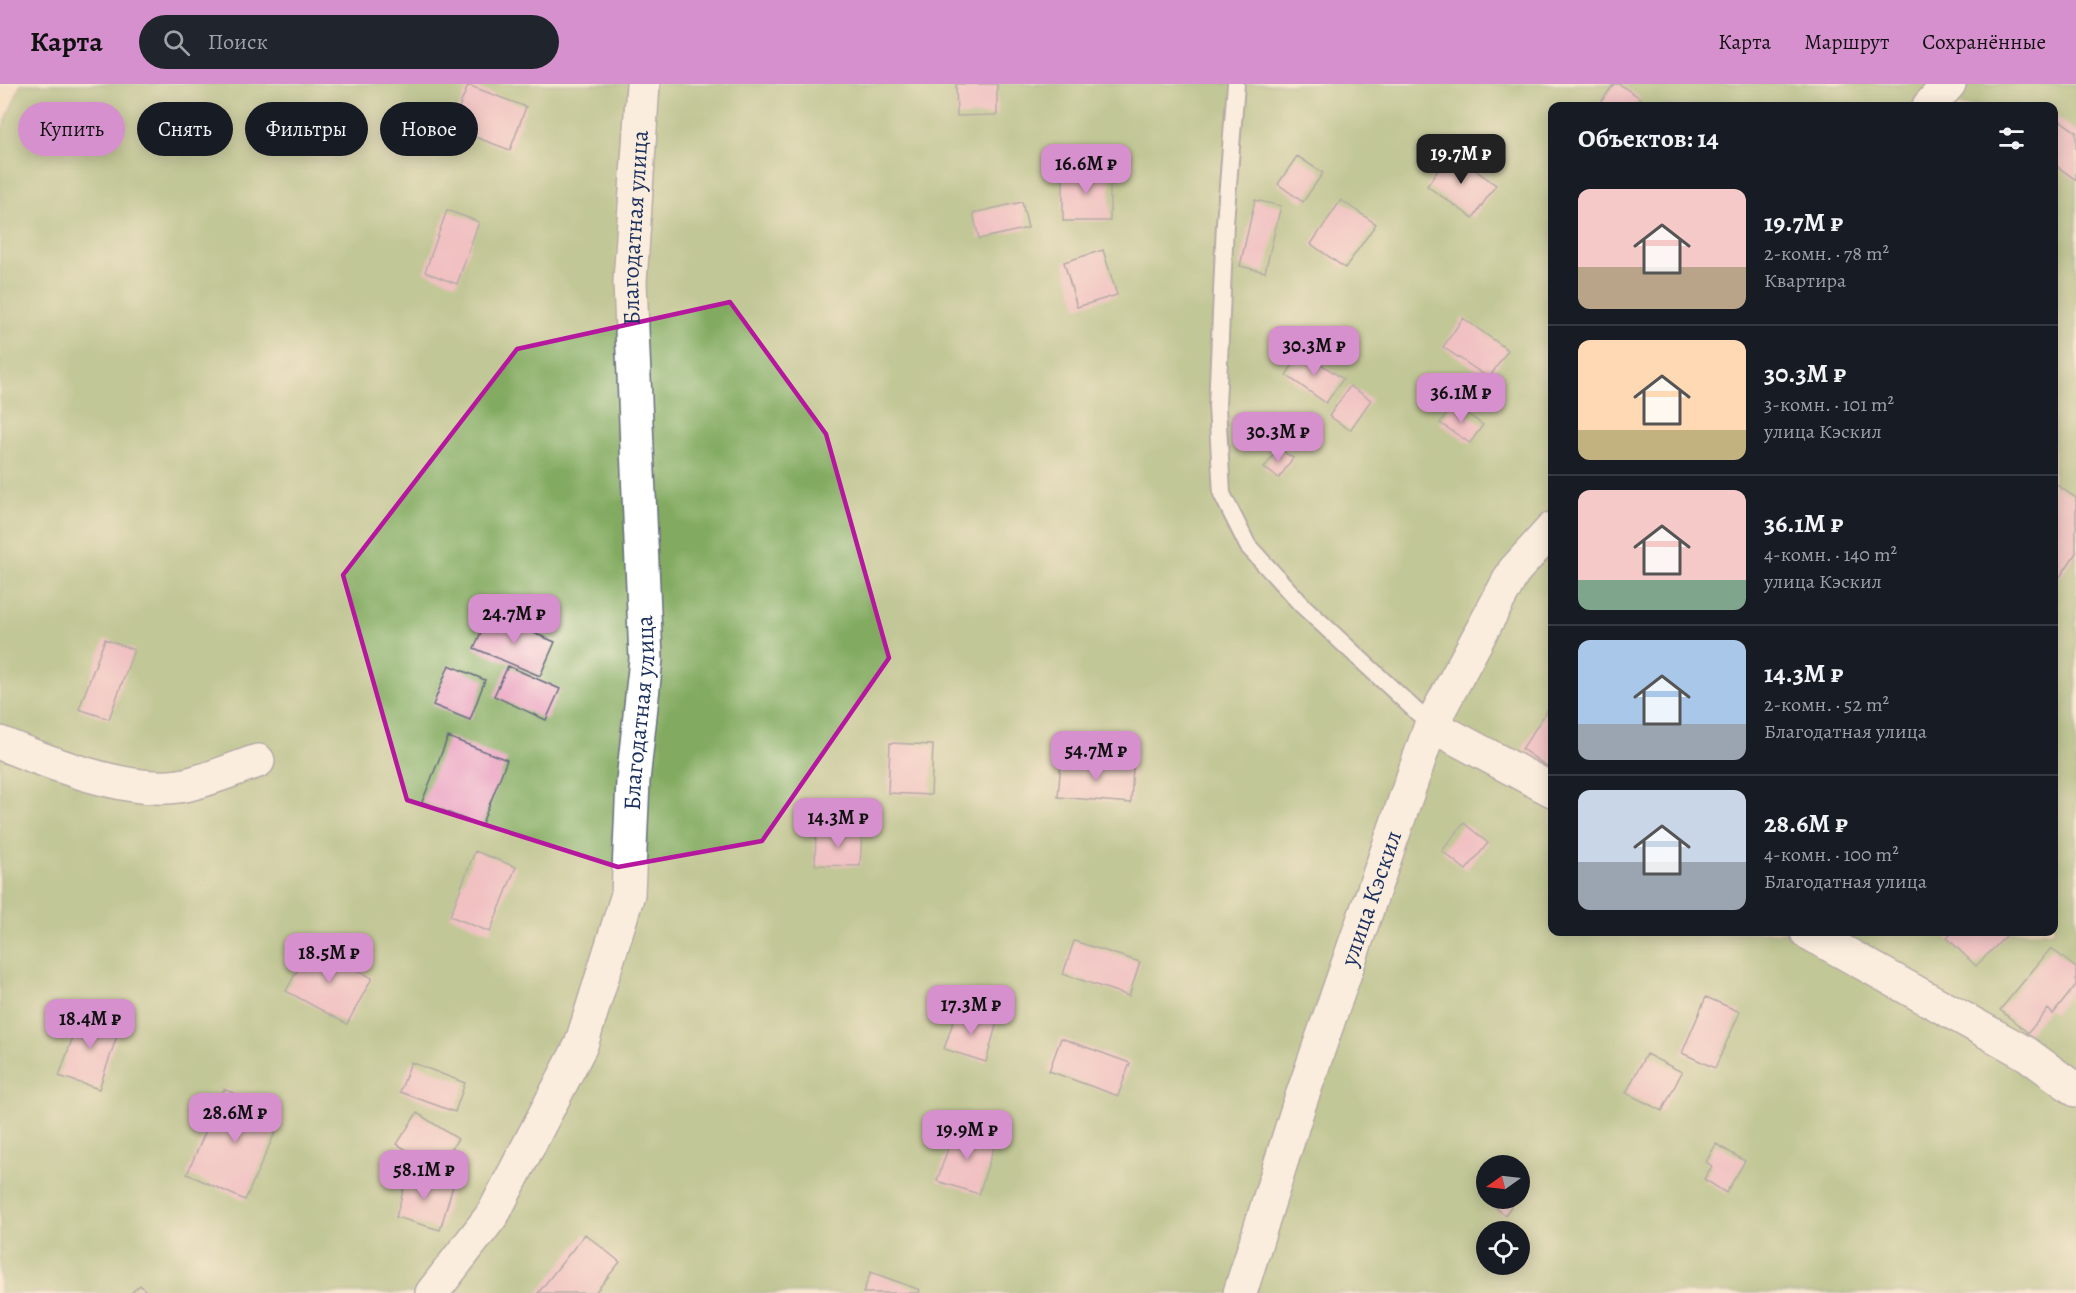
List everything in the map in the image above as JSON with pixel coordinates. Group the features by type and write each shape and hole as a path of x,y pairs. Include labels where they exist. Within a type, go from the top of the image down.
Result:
{"street":[{"name":"Благодатная улица","path":"432,1293 493,1214 582,1045 628,894 633,781 646,659 630,282 643,84"},
{"path":"1933,102 1949,84"},
{"name":"улица Кэскил","path":"1239,1293 1298,1108 1431,725 1515,571 1548,534"},
{"path":"1431,725 1548,788"},
{"path":"0,743 52,764 125,784 178,786 258,762"},
{"path":"1814,936 2026,1054 2076,1090"}],"lane":[{"path":"1236,84 1225,223 1217,406 1222,494 1248,546 1304,606 1431,725"}],"highlighted area":[{"path":"730,302 826,434 889,658 762,841 618,867 407,800 343,575 517,349"}],"green space":[{"path":"21,84 2076,84 2076,1293 0,1293 0,134"}],"building":[{"path":"956,84 997,84 997,115 957,116"},
{"path":"1614,84 1619,84 1640,98 1637,102 1601,102"},
{"path":"468,85 526,107 510,150 478,138 478,102 461,102"},
{"path":"2058,119 2076,132 2076,180 2058,167"},
{"path":"1450,152 1496,185 1473,218 1427,186"},
{"path":"1297,156 1323,173 1303,202 1278,184"},
{"path":"1063,169 1110,169 1110,221 1063,221"},
{"path":"1255,200 1281,206 1265,272 1240,266"},
{"path":"1341,200 1376,224 1345,268 1311,244"},
{"path":"1022,202 1028,228 979,239 973,213"},
{"path":"447,210 479,222 457,284 425,272"},
{"path":"1103,250 1117,295 1077,307 1064,262"},
{"path":"1463,318 1508,350 1489,378 1443,347"},
{"path":"1302,351 1343,379 1326,403 1286,375"},
{"path":"1350,386 1371,400 1350,430 1329,416"},
{"path":"1453,404 1483,425 1470,443 1440,423"},
{"path":"1278,448 1293,458 1279,478 1264,468"},
{"path":"2058,486 2076,498 2076,553 2060,577 2058,576"},
{"path":"489,614 555,642 540,676 474,648"},
{"path":"105,639 134,650 109,719 79,709"},
{"path":"449,665 485,680 470,720 433,705"},
{"path":"508,666 560,689 546,720 494,696"},
{"path":"1548,709 1548,767 1522,749"},
{"path":"448,737 507,760 481,826 422,802"},
{"path":"890,743 933,745 931,795 888,793"},
{"path":"1061,761 1133,766 1131,803 1058,797"},
{"path":"1464,823 1488,843 1466,870 1442,851"},
{"path":"816,831 862,833 860,866 815,865"},
{"path":"475,851 516,867 490,932 450,916"},
{"path":"1949,936 2006,936 1976,966 1947,938"},
{"path":"1074,941 1140,962 1129,996 1063,974"},
{"path":"311,945 372,978 347,1024 286,991"},
{"path":"2051,948 2076,968 2076,985 2053,1014 2048,1009 2028,1033 2000,1010"},
{"path":"1706,997 1740,1012 1715,1068 1682,1053"},
{"path":"957,1010 997,1022 986,1062 944,1049"},
{"path":"82,1011 121,1024 99,1089 59,1076"},
{"path":"1061,1038 1130,1063 1118,1096 1049,1071"},
{"path":"1646,1054 1682,1072 1662,1111 1626,1093"},
{"path":"411,1062 465,1083 455,1112 400,1092"},
{"path":"224,1089 283,1115 245,1200 187,1174"},
{"path":"417,1113 458,1139 438,1170 397,1144"},
{"path":"955,1127 996,1140 979,1194 937,1181"},
{"path":"1716,1144 1745,1161 1726,1193 1704,1179 1712,1166 1706,1162"},
{"path":"408,1173 453,1186 440,1230 396,1217"},
{"path":"1497,1209 1509,1209 1505,1215"},
{"path":"585,1234 620,1262 595,1293 538,1293"},
{"path":"871,1272 920,1290 919,1293 863,1293"},
{"path":"140,1285 148,1293 131,1293"}]}
